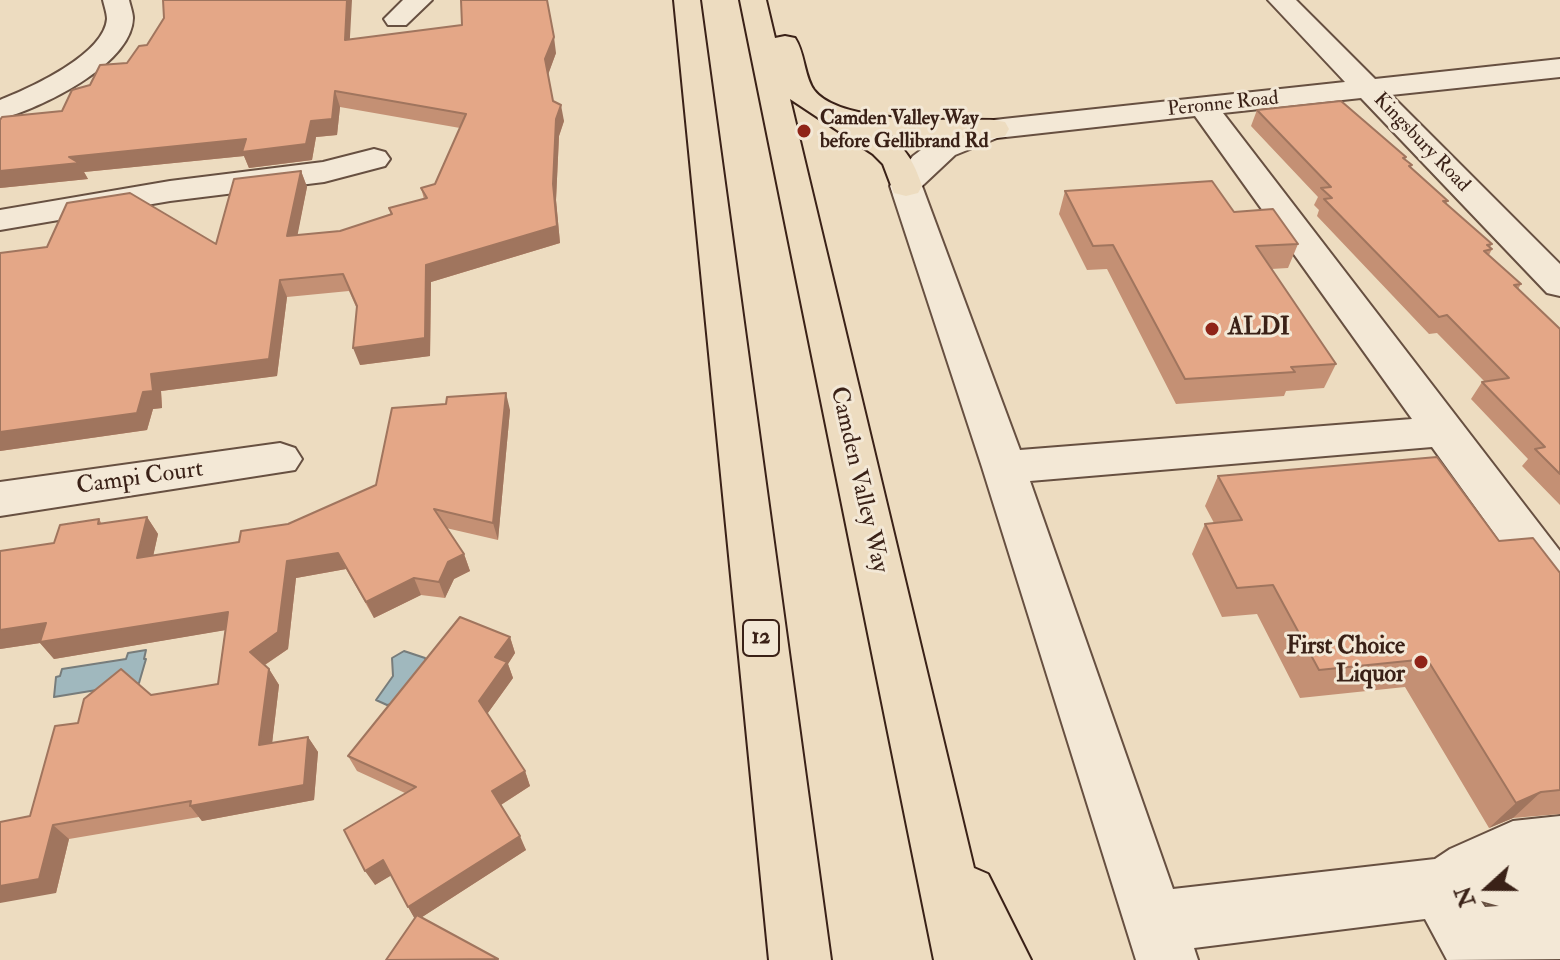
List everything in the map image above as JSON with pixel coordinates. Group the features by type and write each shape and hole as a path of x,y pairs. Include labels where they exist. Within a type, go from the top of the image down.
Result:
{"main road":[{"name":"12","path":"687,0 721,315 800,960"},
{"name":"Camden Valley Way","path":"753,0 965,960"},
{"path":"760,0 777,11 800,93 884,147 898,161 906,186"},
{"path":"829,114 878,125 946,130 994,129"},
{"path":"937,836 1000,960"}],"street":[{"path":"0,110 52,88 102,50 117,30 120,18 116,0"},
{"path":"397,19 419,0"},
{"name":"Kingsbury Road","path":"1281,0 1556,277"},
{"name":"Peronne Road","path":"906,186 936,150 994,129 1560,68"},
{"path":"1203,107 1560,587"},
{"path":"0,220 158,192 316,174 374,159"},
{"path":"906,186 1004,467 1161,941 1268,909 1456,879 1535,887 1560,884"},
{"path":"1004,467 1445,431"},
{"name":"Campi Court","path":"0,499 280,459"},
{"path":"1456,879 1513,849 1560,844"},
{"path":"1456,879 1474,950 1560,929"}],"water":[{"path":"146,650 139,683 54,697 56,677 60,676 62,669 126,659 128,653"},
{"path":"404,651 426,661 392,704 387,705 376,700 393,676 392,658"}],"building":[{"path":"163,0 347,0 345,40 462,25 461,0 547,0 554,37 545,59 553,101 561,105 556,119 553,184 557,226 426,265 425,338 353,348 357,306 343,274 280,280 269,359 151,374 153,391 143,392 137,413 0,432 0,253 47,247 67,203 130,193 216,244 234,179 301,171 287,236 340,231 392,214 389,208 427,198 421,188 435,184 466,114 335,91 332,119 311,121 306,144 242,152 246,139 69,157 79,163 0,171 2,117 62,111 72,90 90,85 100,65 127,63 139,46 147,45 164,18"},
{"path":"1341,101 1406,157 1403,158 1412,165 1409,166 1448,201 1443,201 1492,244 1487,245 1492,249 1484,251 1521,284 1514,285 1560,329 1560,474 1535,449 1545,447 1482,382 1509,378 1447,315 1439,317 1324,199 1332,198 1321,188 1331,187 1257,110"},
{"name":"ALDI","path":"1212,181 1234,212 1273,209 1298,244 1256,246 1336,364 1291,367 1295,372 1185,379 1113,245 1093,246 1065,191"},
{"path":"506,393 493,523 434,509 464,554 448,562 439,582 414,578 366,602 338,553 287,561 278,632 250,652 269,669 259,745 308,737 304,785 190,806 191,801 53,825 39,879 0,886 0,822 30,816 55,726 78,723 84,699 121,669 151,695 218,684 228,612 40,642 46,623 0,630 0,551 54,543 60,525 99,519 98,524 147,517 137,558 239,542 241,531 288,524 376,485 392,408 446,404 447,397"},
{"name":"First Choice Liquor","path":"1437,457 1499,541 1533,538 1560,573 1560,790 1541,792 1516,803 1427,659 1319,670 1273,585 1237,588 1205,524 1242,520 1218,476"},
{"path":"460,617 510,637 495,657 507,662 479,701 525,771 492,791 520,836 408,907 383,860 365,871 344,830 416,787 348,756"},
{"path":"417,915 498,959 386,960"}],"place":[{"name":"Camden Valley Way before Gellibrand Rd","path":"804,131"},
{"name":"ALDI","path":"1212,329"},
{"name":"First Choice Liquor","path":"1421,662"}]}
